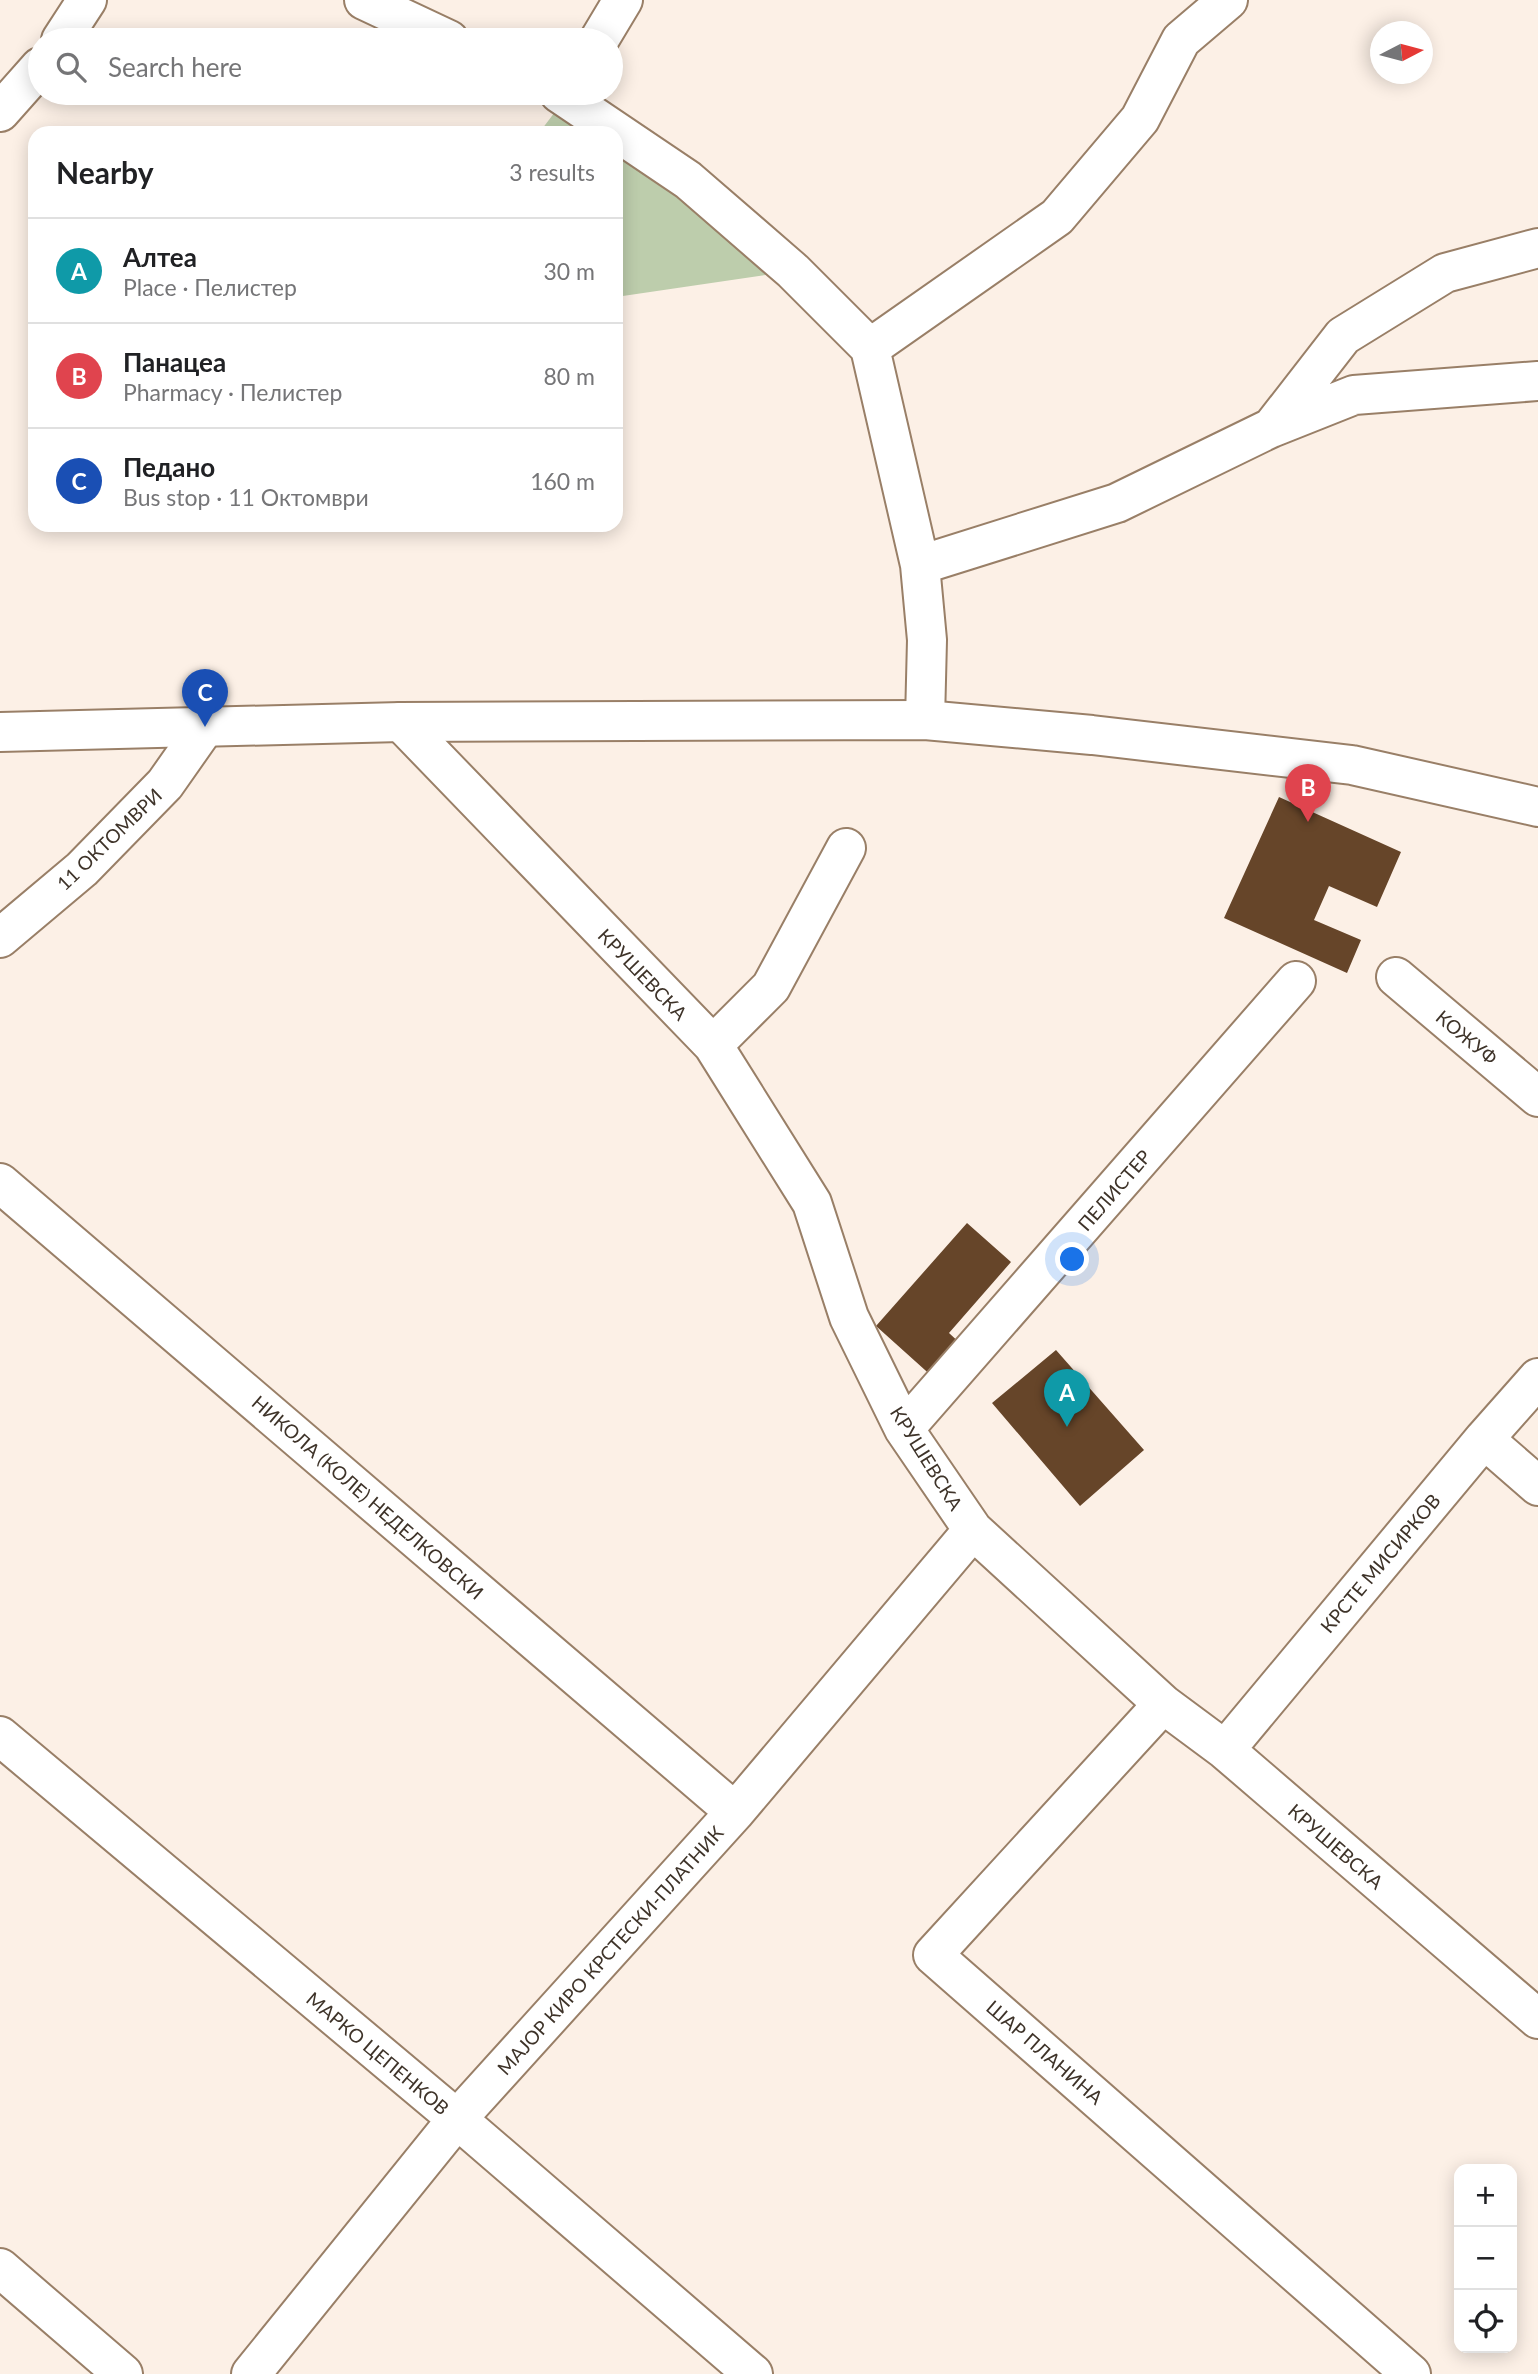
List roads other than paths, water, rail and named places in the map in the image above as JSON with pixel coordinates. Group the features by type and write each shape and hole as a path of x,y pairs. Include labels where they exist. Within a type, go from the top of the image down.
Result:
{"street":[{"path":"69,28 87,0"},
{"path":"364,0 424,28"},
{"path":"606,28 623,0"},
{"path":"870,348 1057,217 1140,120 1181,40 1228,0"},
{"path":"0,113 28,81"},
{"path":"581,105 611,126"},
{"path":"623,135 688,180 793,271 870,348 920,565 927,640 925,720"},
{"path":"1271,428 1343,336 1445,274 1538,248"},
{"path":"920,565 1117,503 1271,428 1354,395 1538,382"},
{"path":"0,732 401,722 925,720 1091,734 1352,765 1538,807"},
{"name":"КРУШЕВСКА","path":"401,722 713,1045 812,1203 849,1317 904,1429 973,1530 1163,1704 1224,1750 1538,2018"},
{"name":"11 ОКТОМВРИ","path":"0,938 82,869 165,784 205,727"},
{"path":"713,1045 771,987 846,848"},
{"name":"КОЖУФ","path":"1396,977 1538,1097"},
{"name":"ПЕЛИСТЕР","path":"904,1429 1296,981"},
{"name":"НИКОЛА (КОЛЕ) НЕДЕЛКОВСКИ","path":"0,1183 735,1812"},
{"name":"КРСТЕ МИСИРКОВ","path":"1224,1750 1538,1378"},
{"path":"1484,1439 1538,1486"},
{"name":"МАЈОР КИРО КРСТЕСКИ-ПЛАТНИК","path":"251,2374 457,2119 735,1812 973,1530"},
{"name":"ШАР ПЛАНИНА","path":"1163,1704 933,1955 1412,2374"},
{"name":"МАРКО ЦЕПЕНКОВ","path":"0,1736 457,2119 753,2374"},
{"path":"0,2268 123,2374"}],"place":[{"name":"Педано","path":"205,727"},
{"name":"Панацеа","path":"1308,822"},
{"name":"Алтеа","path":"1067,1427"}]}
